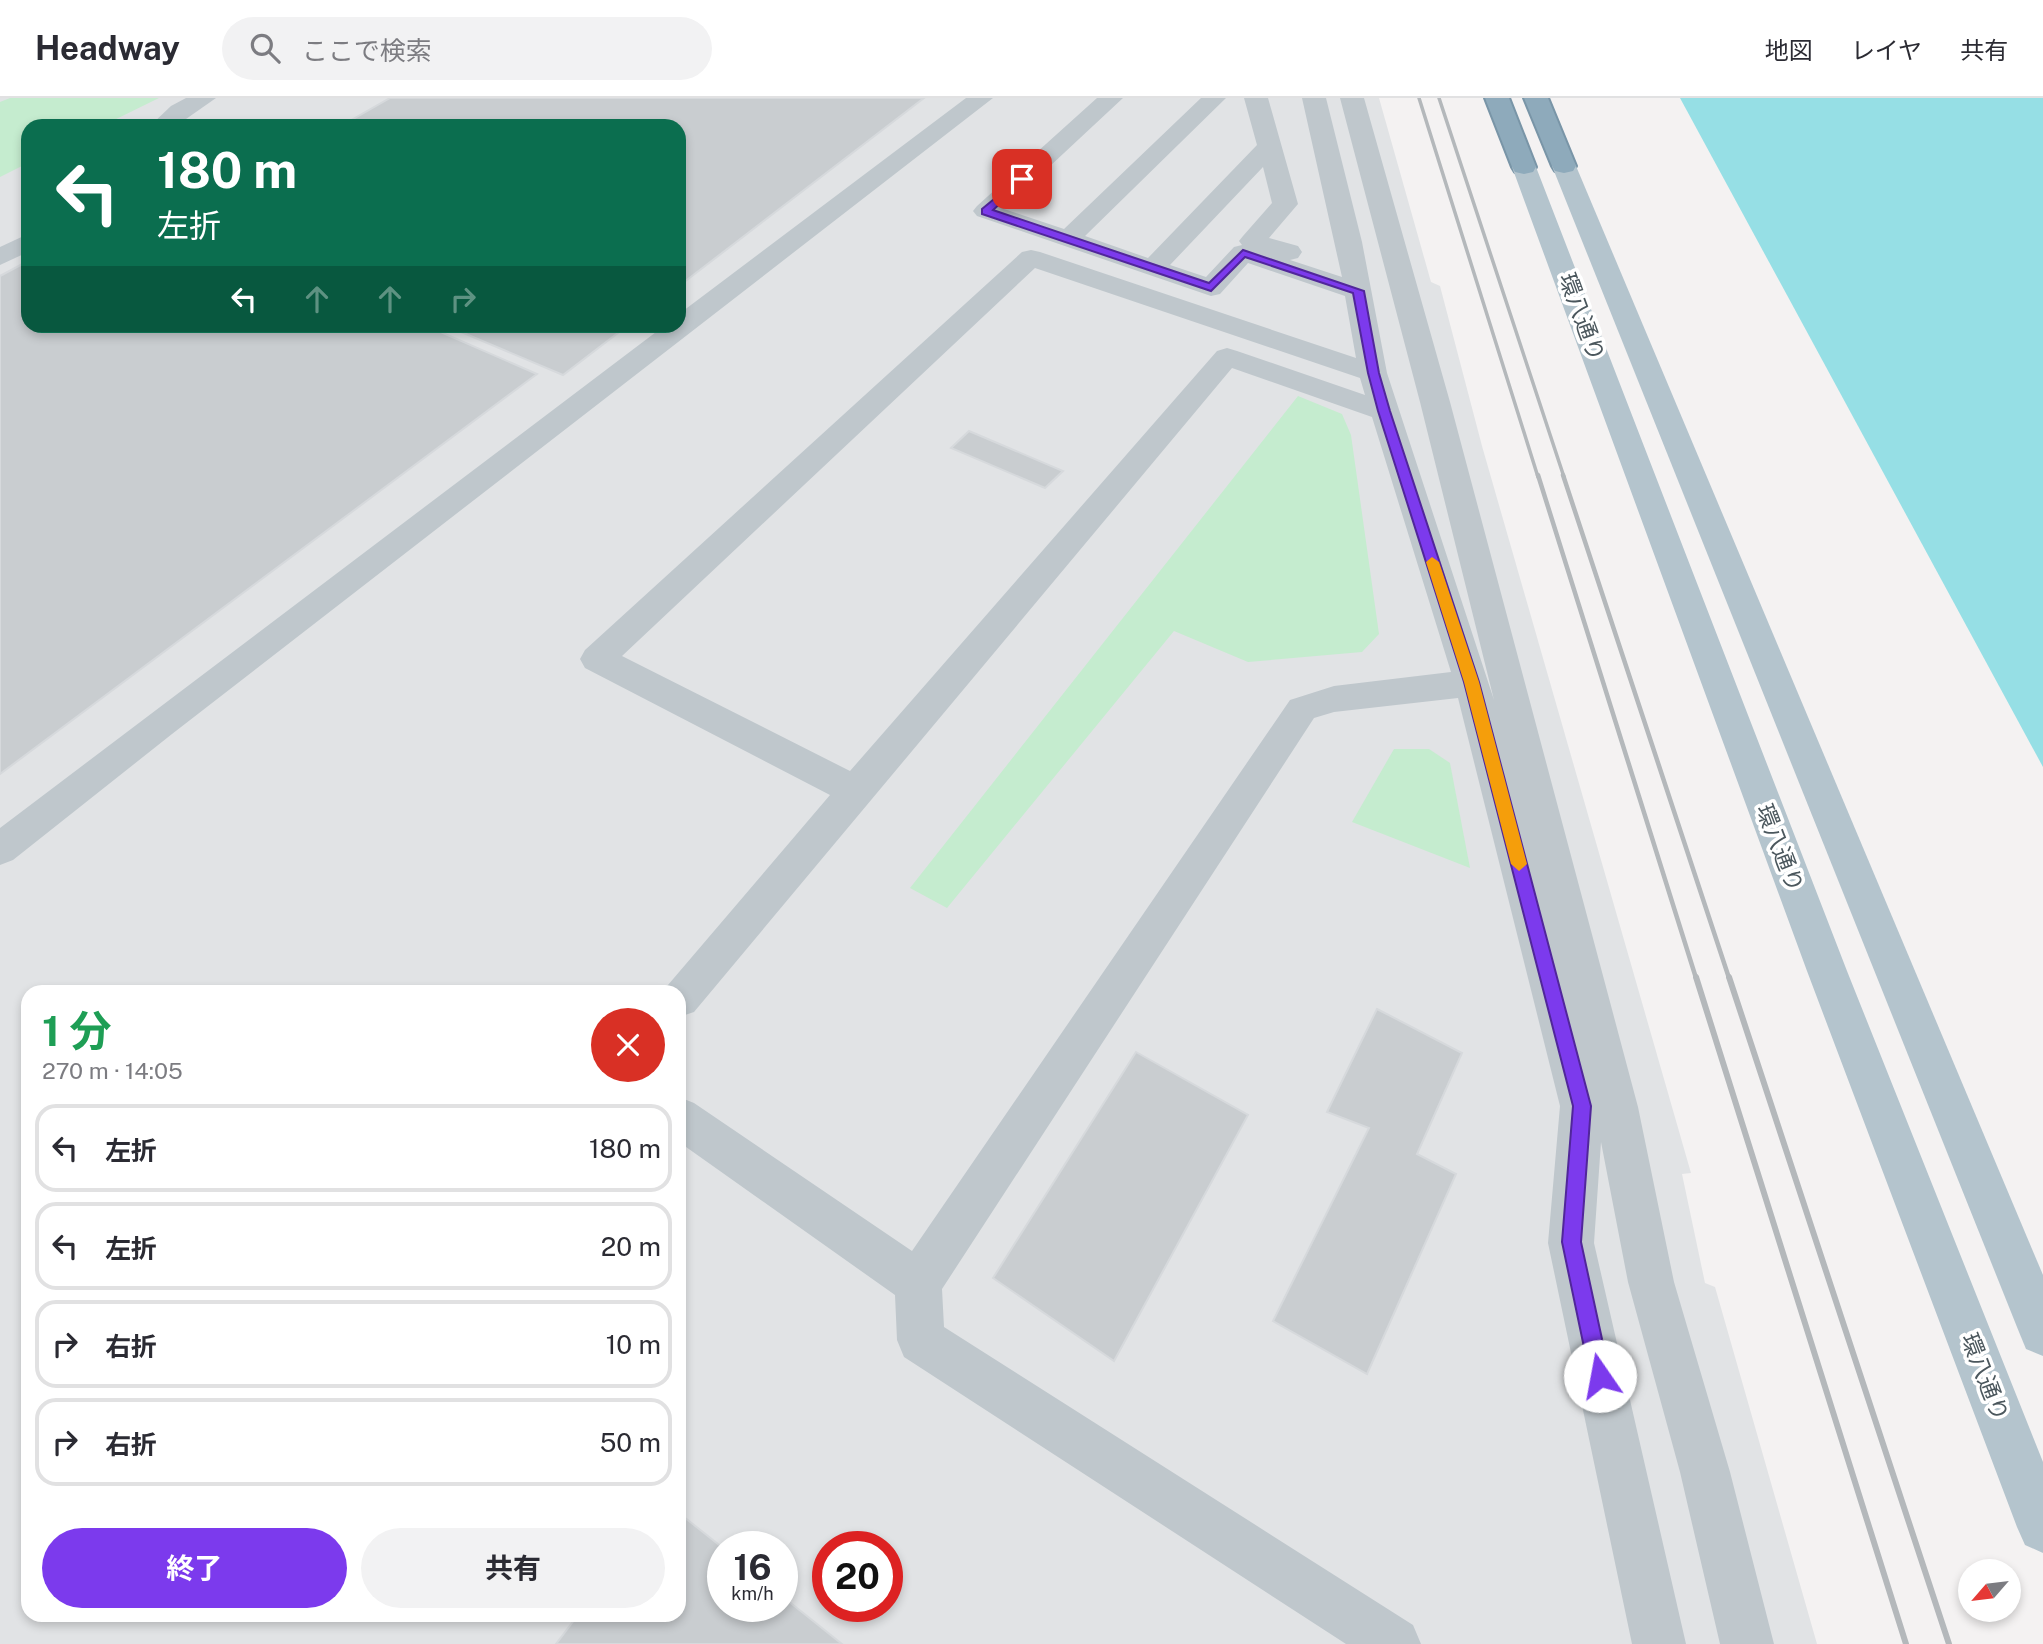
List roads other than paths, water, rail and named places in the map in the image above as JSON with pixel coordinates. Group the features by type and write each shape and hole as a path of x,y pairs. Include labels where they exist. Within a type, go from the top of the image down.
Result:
{"highway":[{"path":"1497,98 1524,167"},
{"path":"1536,98 1564,166"}],"main road":[{"name":"環八通り","path":"1564,166 2043,1332"},
{"name":"環八通り","path":"1524,167 1827,971 2043,1527"}],"lane":[{"path":"170,119 204,98"},
{"path":"686,295 950,98"},
{"path":"686,323 981,98"},
{"path":"1111,98 986,211 1211,288 1243,253 1356,282"},
{"path":"1068,239 1214,98"},
{"path":"1256,98 1285,204 1252,241 1356,282"},
{"path":"1314,98 1384,411 1472,682 1582,1106 1571,1242 1659,1644"},
{"path":"1352,98 1435,402 1616,1107 1651,1282 1705,1472 1747,1644"},
{"path":"1153,268 1269,146"},
{"path":"0,257 21,246"},
{"path":"855,790 597,659 1031,258 1374,373"},
{"path":"584,371 636,333"},
{"path":"0,849 673,333"},
{"path":"686,991 1227,357 1384,411"},
{"path":"1394,1644 921,1340 918,1283 1302,709 1334,699 1472,682"},
{"path":"686,1122 918,1283"}],"water":[{"path":"1680,98 2043,98 2043,767"}],"railway":[{"path":"1419,98 1538,477"},
{"path":"1439,98 1564,477"},
{"path":"1538,475 1696,978"},
{"path":"1563,475 1729,978"},
{"path":"1696,977 1906,1644"},
{"path":"1729,977 1949,1644"}]}
